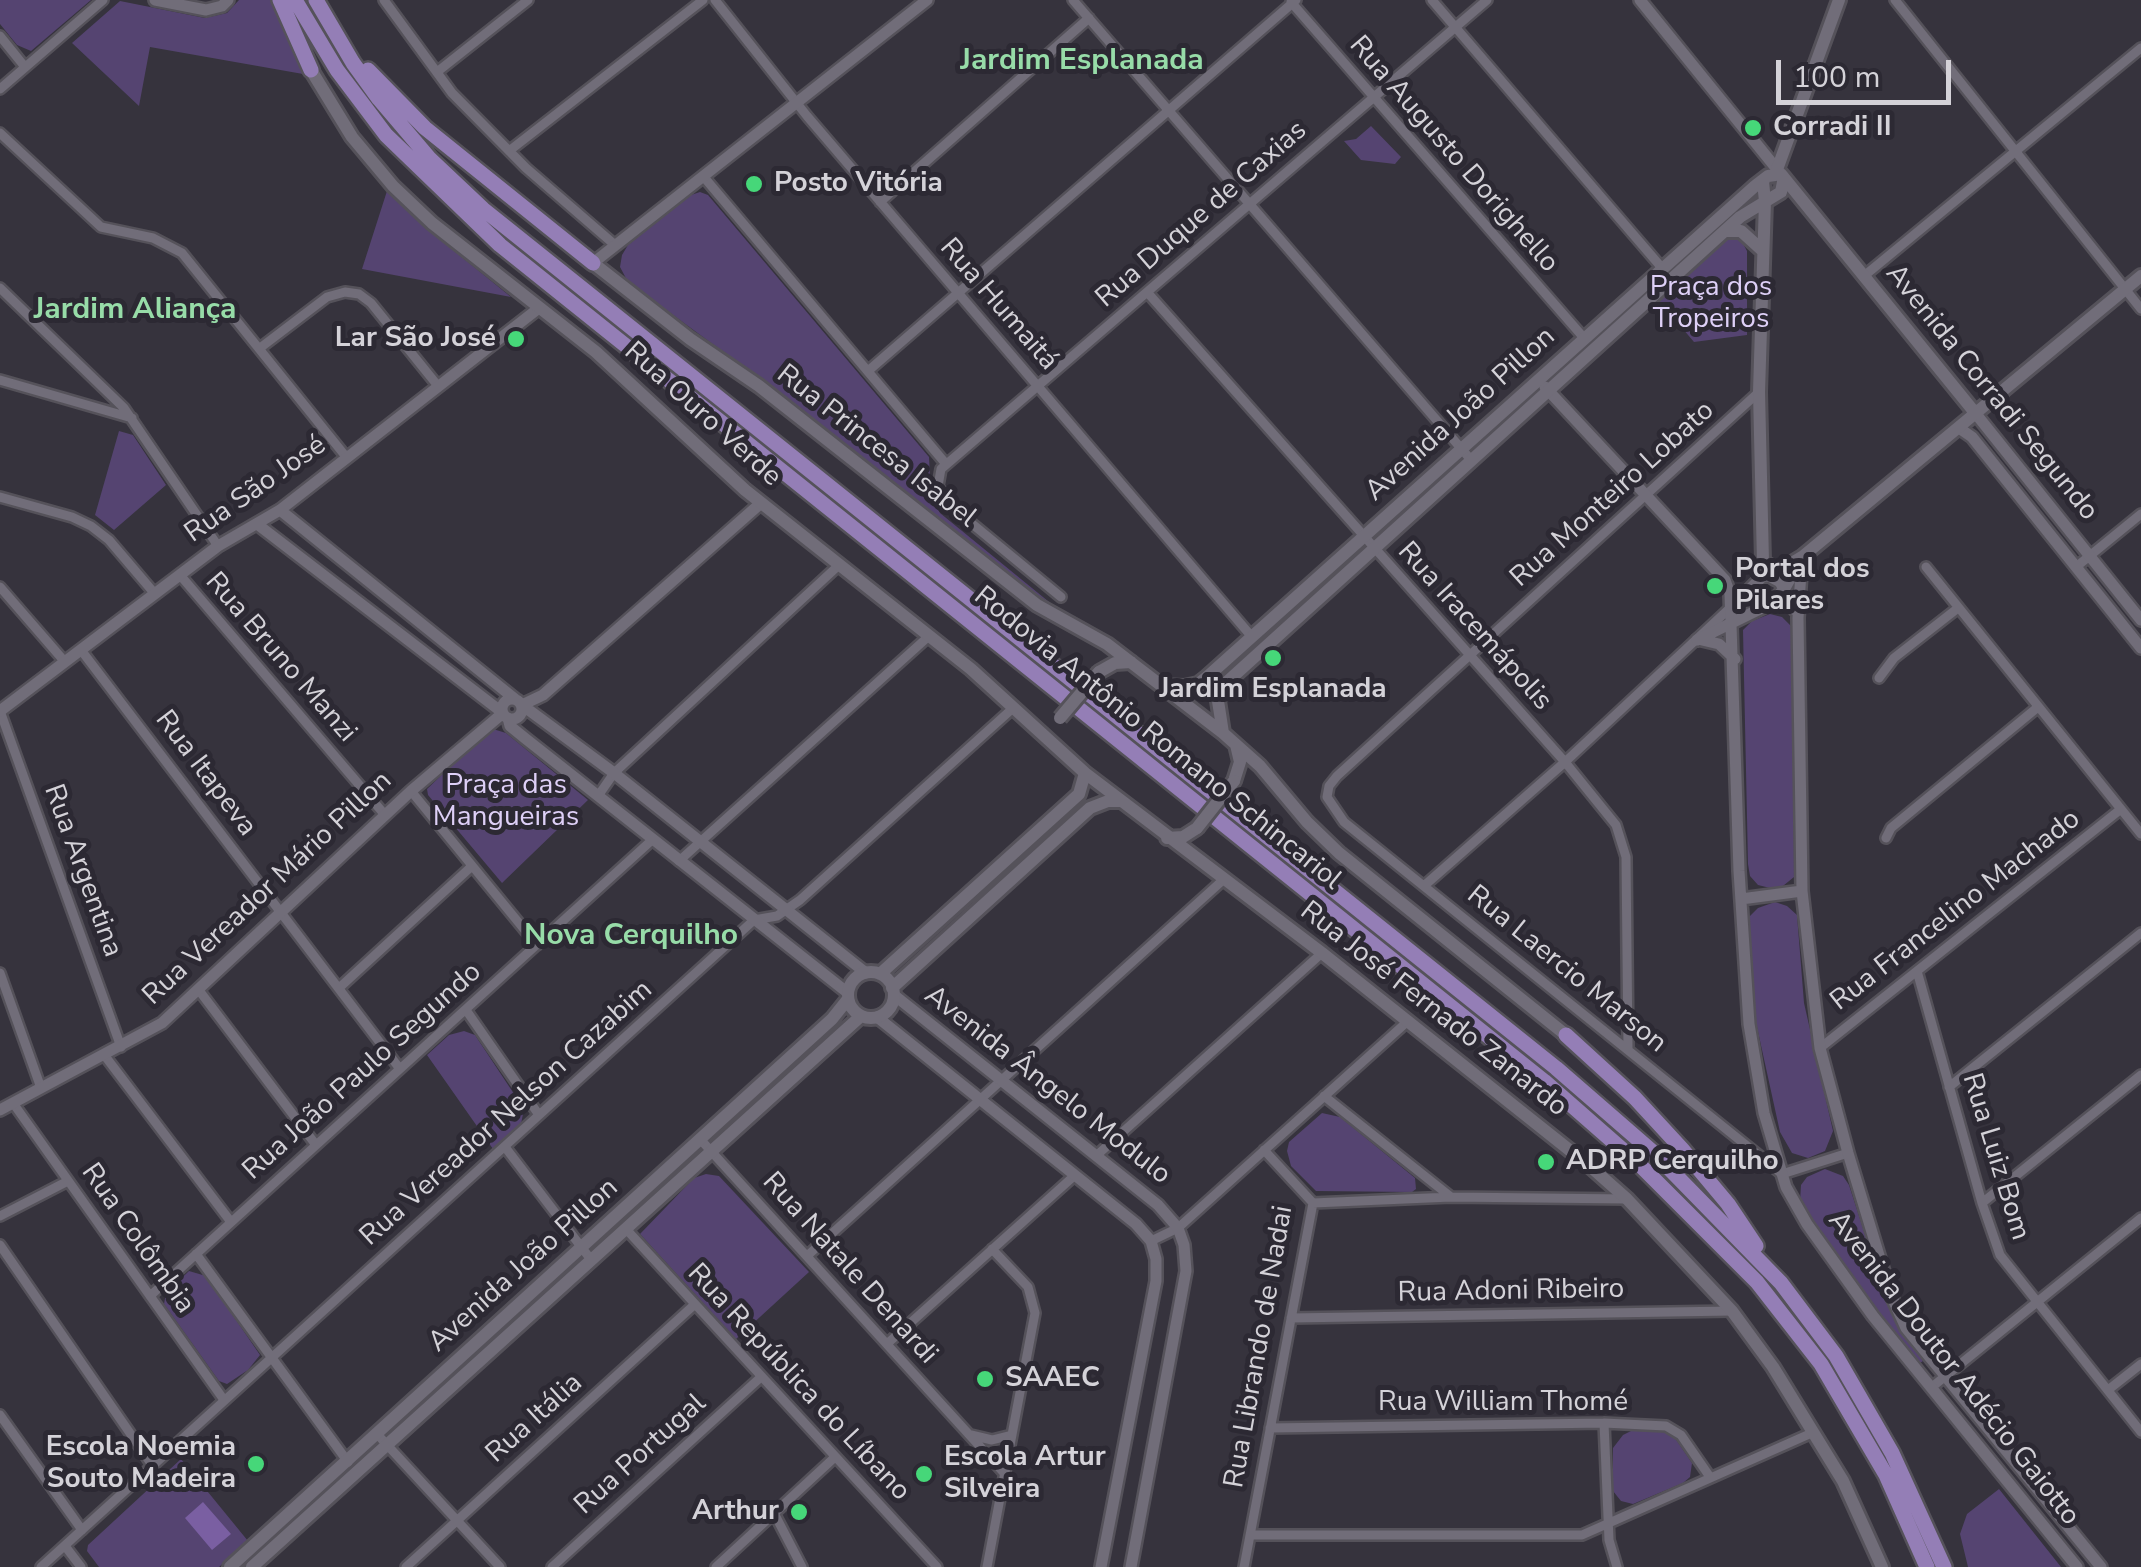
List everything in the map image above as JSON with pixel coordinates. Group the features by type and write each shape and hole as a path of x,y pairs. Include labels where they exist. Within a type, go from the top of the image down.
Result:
{"highway":[{"path":"280,0 311,70"},
{"name":"Rodovia Antônio Romano Schincariol","path":"294,0 337,70 386,135 472,221 1544,1082 1641,1166 1756,1282 1822,1364 1880,1463 1927,1567"},
{"name":"Rodovia Antônio Romano Schincariol","path":"316,0 332,30 403,129 483,209 1556,1068 1655,1154 1781,1282 1836,1356 1918,1504 1944,1567"},
{"path":"332,30 424,128 593,262"},
{"path":"1566,1035 1682,1149 1728,1204 1781,1282"}],"main road":[{"path":"1839,0 1772,186 1763,251 1759,392 1763,569 1778,569 1802,557 2141,276"},
{"name":"Rua Ouro Verde","path":"311,70 352,137 392,186 432,223 614,367 760,503 971,669 1086,773"},
{"name":"Avenida João Pillon","path":"1223,732 1218,701 1228,682 1772,186"},
{"name":"Avenida João Pillon","path":"1163,686 1198,684 1662,268 1772,186"},
{"name":"Avenida Corradi Segundo","path":"1772,186 1864,276 1976,414"},
{"path":"1726,231 1741,231 1763,251"},
{"name":"Rua Princesa Isabel","path":"593,262 759,386 1037,605 1133,662"},
{"path":"1958,429 1962,398"},
{"path":"1057,749 1060,718 1099,672 1115,663 1133,662 1235,742 1339,852 1566,1035"},
{"path":"1167,838 1183,837 1197,828 1234,781 1240,762 1235,742"},
{"path":"1086,773 1079,794 873,974 852,982 848,996 852,1009 860,1016 877,1017 887,1011 893,992 1090,808 1121,801"},
{"name":"Rua José Fernado Zanardo","path":"1086,773 1322,953 1627,1199 1732,1310 1843,1481 1882,1567"},
{"path":"873,974 893,992"},
{"name":"Avenida João Pillon","path":"252,1567 352,1467 377,1434 832,1019 848,996"},
{"name":"Avenida João Pillon","path":"230,1567 352,1467 388,1445 860,1016"}],"street":[{"path":"0,89 102,0"},
{"path":"156,0 206,10 228,0"},
{"path":"384,0 436,72 508,151 616,245"},
{"path":"436,72 528,0"},
{"path":"508,151 703,0"},
{"name":"Rua Humaitá","path":"715,0 796,103 1252,637"},
{"path":"1073,0 1472,461"},
{"path":"1432,0 1662,268"},
{"name":"Rua Duque de Caxias","path":"946,464 1487,0"},
{"name":"Avenida Corradi Segundo","path":"1640,0 1762,150 1772,186"},
{"path":"1895,0 2141,308"},
{"path":"593,262 923,1"},
{"path":"868,371 1292,1"},
{"name":"Rua Augusto Dorighello","path":"1292,1 1372,98 1584,338"},
{"path":"880,202 1089,18"},
{"path":"0,36 25,67"},
{"path":"1864,276 2141,48"},
{"path":"0,132 102,227 153,238 182,253 347,458"},
{"path":"703,176 946,464"},
{"path":"0,288 133,419 218,546"},
{"path":"260,348 328,297 346,292 358,294 371,303 438,386"},
{"name":"Rua Iracemápolis","path":"1146,292 1565,762 1616,825 1626,857 1628,1049"},
{"name":"Rua São José","path":"0,711 218,546 280,510 539,308"},
{"path":"0,380 133,419"},
{"path":"1538,380 1725,580 1732,607"},
{"name":"Rua Monteiro Lobato","path":"1327,797 1337,776 1759,392"},
{"name":"Avenida Corradi Segundo","path":"1976,414 2141,620"},
{"name":"Avenida Corradi Segundo","path":"1958,429 1972,437 2141,648"},
{"name":"Rua Princesa Isabel","path":"946,464 937,481 941,497 1061,596"},
{"path":"0,497 72,517 90,526 108,540 155,594"},
{"path":"292,501 306,531"},
{"path":"519,702 543,695 760,503"},
{"path":"280,510 519,702 873,974"},
{"path":"2076,567 2141,514"},
{"path":"257,524 505,716 518,732 848,996"},
{"path":"1697,640 1770,604 1785,588 1802,557"},
{"name":"Avenida Doutor Adécio Gaiotto","path":"1802,557 1798,618 1802,891 1820,1048 1848,1154 1896,1310 2100,1567"},
{"path":"598,796 614,773 839,566"},
{"path":"1926,567 2141,834"},
{"path":"1425,885 1697,640 1732,607 1763,569 1785,588 1798,618"},
{"name":"Rua Bruno Manzi","path":"180,576 386,815"},
{"path":"0,587 66,662"},
{"path":"1732,607 1750,614"},
{"name":"Avenida Doutor Adécio Gaiotto","path":"1732,607 1749,1024 1764,1113 1782,1174 1807,1224 1873,1316 2077,1567"},
{"path":"1879,678 1894,658 1958,608"},
{"path":"678,861 928,636"},
{"path":"1697,640 1713,640 1735,659"},
{"name":"Rua Itapeva","path":"82,650 400,1069"},
{"name":"Rua Vereador Mário Pillon","path":"0,1110 162,1023 410,792 505,716 503,703 519,702"},
{"path":"1886,838 1891,828 2038,707"},
{"name":"Rua Vereador Nelson Cazabim","path":"41,1567 754,920 777,916 786,910 1012,709"},
{"name":"Rua Argentina","path":"0,711 121,1047"},
{"path":"410,792 537,945"},
{"name":"Rua Laercio Marson","path":"1327,797 1344,822 1782,1174"},
{"name":"Rua Francelino Machado","path":"1820,1048 2121,809"},
{"name":"Rua João Paulo Segundo","path":"150,1296 652,840"},
{"path":"339,988 472,866"},
{"path":"807,1256 1223,880"},
{"path":"1742,899 1802,891"},
{"path":"1949,1087 2141,934"},
{"path":"1096,1156 1322,953"},
{"name":"Rua Luiz Bom","path":"1917,971 2000,1255 2141,1432"},
{"path":"0,973 41,1088"},
{"path":"198,990 316,1145"},
{"name":"Avenida Ângelo Modulo","path":"893,992 1158,1205 1178,1228"},
{"path":"466,1010 540,1116"},
{"name":"Avenida Ângelo Modulo","path":"877,1017 1136,1224 1151,1242"},
{"path":"1101,1567 1156,1281 1151,1242 1178,1228 1408,1022"},
{"path":"105,1056 231,1222"},
{"path":"1982,1203 2141,1076"},
{"path":"1324,1096 1451,1197"},
{"name":"Rua Colômbia","path":"12,1103 224,1400"},
{"name":"Rua Natale Denardi","path":"700,1139 1005,1474"},
{"path":"505,1147 592,1261"},
{"name":"Rua Librando de Nadai","path":"1244,1567 1313,1203 1264,1150"},
{"path":"1782,1174 1848,1154"},
{"path":"888,1344 1074,1176"},
{"path":"0,1216 68,1181"},
{"path":"1313,1203 1451,1197 1627,1199"},
{"path":"1932,1387 2141,1218"},
{"path":"1130,1567 1186,1271 1178,1228"},
{"name":"Rua República do Líbano","path":"626,1229 937,1567"},
{"path":"0,1245 152,1465"},
{"path":"987,1567 1035,1313 1028,1287 992,1250"},
{"path":"196,1254 352,1467"},
{"name":"Rua Itália","path":"406,1567 694,1305"},
{"name":"Rua Adoni Ribeiro","path":"1291,1318 1732,1310"},
{"path":"2108,1390 2141,1364"},
{"name":"Rua Portugal","path":"552,1567 761,1377"},
{"path":"0,1415 82,1530"},
{"path":"1604,1423 1609,1540 1618,1567"},
{"name":"Rua William Thomé","path":"1270,1428 1604,1423 1675,1429 1710,1477"},
{"path":"1250,1535 1582,1535 1814,1432"},
{"path":"377,1434 500,1567"},
{"path":"969,1434 992,1440 1012,1435"},
{"path":"716,1567 836,1457"},
{"path":"774,1514 802,1567"},
{"path":"64,1546 81,1567"}],"green space":[{"path":"0,0 91,0 31,51 17,45 0,24"},
{"path":"239,0 275,0 303,74 150,47 139,106 72,43 120,1 205,18 227,13"},
{"path":"1371,126 1401,157 1395,164 1361,160 1344,141 1356,139"},
{"path":"387,191 426,228 511,297 362,269"},
{"path":"700,192 708,195 929,457 931,497 940,513 1054,606 628,282 620,267 628,245"},
{"name":"Praça dos Tropeiros","path":"1728,237 1741,240 1747,251 1747,335 1694,342 1659,301"},
{"path":"119,431 133,435 166,485 114,530 95,515"},
{"path":"1770,614 1782,617 1791,626 1793,644 1794,877 1778,890 1758,885 1750,876 1748,864 1743,630 1752,621"},
{"name":"Praça das Mangueiras","path":"493,729 506,733 588,800 502,883 427,789"},
{"path":"1775,902 1797,915 1804,1003 1833,1131 1825,1151 1808,1158 1792,1153 1780,1132 1755,1018 1748,926 1750,916 1758,908"},
{"path":"464,1031 475,1035 524,1109 521,1124 493,1149 427,1055 449,1035"},
{"path":"1322,1113 1340,1117 1415,1178 1416,1189 1316,1191 1291,1166 1287,1151 1289,1142"},
{"path":"1825,1169 1843,1176 1849,1185 1892,1312 1923,1361 1920,1363 1800,1202 1801,1185 1807,1177"},
{"path":"706,1174 719,1176 809,1272 736,1339 640,1234 694,1178"},
{"path":"189,1271 206,1276 260,1355 248,1370 227,1384 219,1381 164,1304 166,1293"},
{"path":"1631,1431 1673,1435 1692,1463 1690,1477 1633,1504 1621,1501 1613,1491 1613,1448"},
{"path":"181,1459 248,1541 219,1567 99,1567 87,1551 88,1545"},
{"path":"1999,1489 2061,1567 1968,1567 1960,1534 1967,1514"}],"shaded area":[{"path":"203,1502 231,1534 212,1550 185,1518"}],"place":[{"name":"Corradi II","path":"1753,128"},
{"name":"Posto Vitória","path":"754,184"},
{"name":"Lar São José","path":"516,339"},
{"name":"Portal dos Pilares","path":"1715,586"},
{"name":"Jardim Esplanada","path":"1273,658"},
{"name":"ADRP Cerquilho","path":"1546,1162"},
{"name":"SAAEC","path":"985,1379"},
{"name":"Escola Noemia Souto Madeira","path":"256,1464"},
{"name":"Escola Artur Silveira","path":"924,1474"},
{"name":"Arthur","path":"799,1512"}],"district":[{"name":"Jardim Esplanada","path":"1082,62"},
{"name":"Jardim Aliança","path":"135,311"},
{"name":"Nova Cerquilho","path":"631,937"}]}
